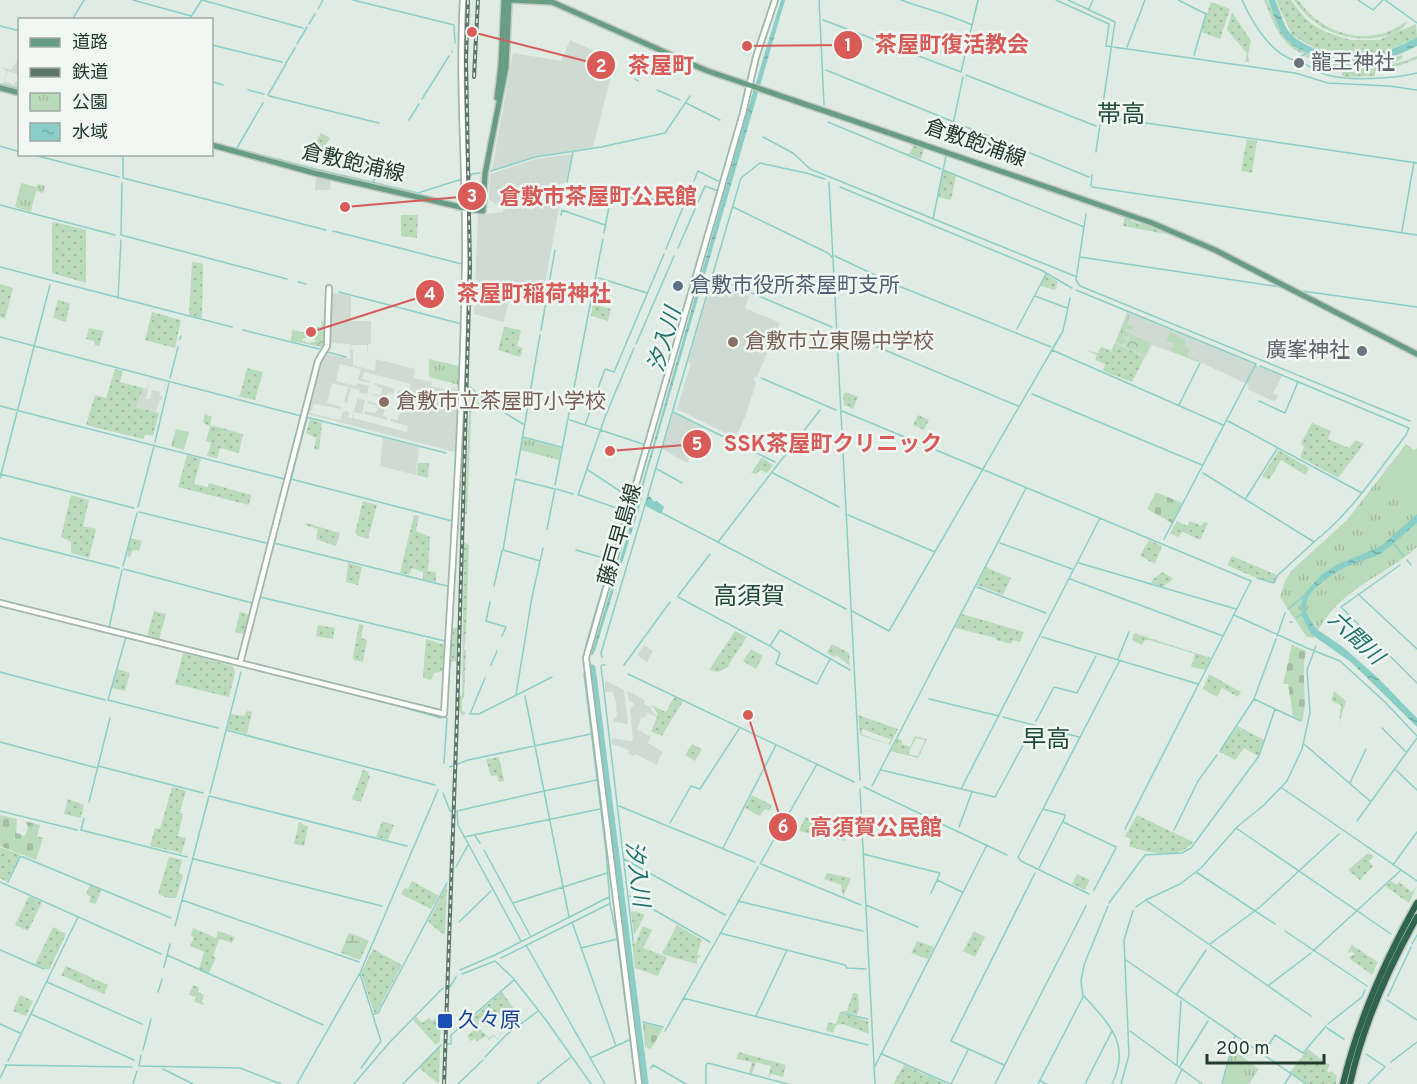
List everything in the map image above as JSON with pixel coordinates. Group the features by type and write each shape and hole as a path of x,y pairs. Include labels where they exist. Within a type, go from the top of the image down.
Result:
{"highway":[{"path":"1343,1084 1352,1049 1372,994 1389,955 1417,903"},
{"path":"1350,1084 1376,1004 1395,959 1417,917"}],"main road":[{"path":"492,135 507,63 507,0"},
{"path":"498,95 502,29 507,0"},
{"name":"倉敷飽浦線","path":"507,0 552,2 705,70 1152,223 1215,250 1417,354"},
{"path":"502,37 506,33 508,15"},
{"path":"465,208 483,211 484,180 503,66 507,63"},
{"path":"0,88 18,92"},
{"name":"倉敷飽浦線","path":"213,145 314,173 465,208"}],"street":[{"path":"0,603 444,714 464,315 465,208 461,44 463,0"},
{"name":"藤戸早島線","path":"639,1084 586,658 751,85 756,57 775,0"},
{"path":"240,663 319,358 327,346 329,288"}],"shaded area":[{"path":"570,40 615,60 593,147 532,157 492,170 513,53 561,61"},
{"path":"18,59 18,74 8,71 4,81 14,85 18,82 16,88 0,83 3,83 7,71 0,67 11,70"},
{"path":"572,154 566,182 505,206 499,207 489,199 490,174 536,159"},
{"path":"316,176 330,179 331,190 315,190"},
{"path":"563,187 543,294 512,287 504,322 474,314 478,215 503,212 503,210 529,201 533,208 539,205 536,198"},
{"name":"倉敷市立東陽中学校","path":"712,280 749,296 745,308 780,323 757,377 753,378 756,383 745,417 735,438 677,409"},
{"path":"331,292 351,296 351,321 371,321 371,344 368,344 367,357 367,345 351,345 350,349 350,344 330,343"},
{"path":"1127,312 1282,376 1273,393 1278,396 1275,402 1247,389 1249,385 1202,363 1152,345 1146,357 1115,343"},
{"path":"350,349 353,350 353,365 375,371 376,359 415,369 413,378 432,382 431,386 450,390 453,387 458,390 455,452 308,414 322,360 326,354 350,359","holes":["340,364 361,369 358,380 369,383 370,381 362,379 364,372 411,384 409,392 398,390 397,395 404,397 398,420 391,419 390,421 408,426 407,432 353,418 354,412 362,414 365,400 358,399 359,394 352,418 348,417 349,412 344,411 340,420 310,413 314,404 341,409 342,407 327,403 332,383 348,387 344,402 347,403 351,388 360,390 359,393 367,394 369,386 358,383 356,386 336,381"]},
{"path":"150,377 166,382 164,393 165,382 150,378 146,399 150,399 152,390 160,392 159,396 163,397 159,401 156,412 136,407 143,388 147,389"},
{"path":"375,383 395,389 394,394 388,393 386,399 370,394 382,393 382,389"},
{"path":"368,401 385,408 383,416 387,417 387,420 364,414 365,411 375,413 378,410 377,406 367,403"},
{"path":"673,413 703,428 687,463 662,449"},
{"path":"383,438 419,447 416,475 380,466"},
{"path":"644,645 653,651 647,662 637,655"},
{"path":"605,680 624,690 628,724 614,722 614,718 617,717 616,702 613,692 605,692"},
{"path":"627,691 645,700 644,704 652,708 651,710 657,715 657,717 647,713 644,718 641,717 637,729 651,737 648,743 663,752 656,765 636,754 634,756 628,754 629,750 612,744 612,738 633,740 630,708 634,706 633,702 629,701"}],"green space":[{"path":"1264,0 1267,0 1287,40 1307,53 1297,51 1284,39"},
{"path":"1276,0 1291,0 1313,25 1350,40 1379,40 1416,24 1417,37 1382,53 1351,57 1328,56 1292,35"},
{"path":"1294,0 1298,0 1311,15 1324,25 1348,34 1360,36 1384,33 1407,21 1401,29 1388,35 1372,38 1346,36 1322,27 1302,11"},
{"path":"1211,2 1230,9 1220,39 1201,32"},
{"path":"1232,12 1251,41 1249,62 1245,62 1247,53 1227,30"},
{"path":"1309,54 1332,61 1355,64 1378,62 1401,55 1403,57 1388,64 1344,67 1314,61 1305,56"},
{"path":"1417,56 1417,59 1393,68 1375,71 1375,76 1345,77 1341,75 1344,70 1329,69 1327,73 1317,70 1320,65 1345,68 1381,66"},
{"path":"321,133 330,138 323,149 314,145"},
{"path":"1247,139 1257,141 1252,173 1241,171"},
{"path":"914,142 925,146 921,159 901,152 910,154"},
{"path":"944,171 956,176 951,200 938,197"},
{"path":"21,183 36,187 38,184 45,186 43,193 36,191 31,212 15,207"},
{"path":"401,215 418,215 417,238 401,236"},
{"path":"1125,215 1131,218 1131,221 1140,224 1141,221 1172,235 1123,226"},
{"path":"52,223 86,230 86,283 52,273"},
{"path":"192,262 203,265 202,318 189,315"},
{"path":"1046,274 1058,282 1055,290 1041,286"},
{"path":"0,284 13,288 5,319 0,317"},
{"path":"58,300 70,303 66,322 53,318"},
{"path":"593,304 611,309 608,321 591,316"},
{"path":"152,312 181,320 175,348 145,340"},
{"path":"1128,313 1130,314 1127,324 1133,327 1132,330 1125,329 1130,333 1128,337 1122,336 1127,341 1122,345 1116,341"},
{"path":"321,321 324,321 324,345 322,347 291,341 292,330 308,333 308,338 302,339 305,342 316,341 313,338 316,334 313,334 315,327 322,327"},
{"path":"504,327 521,330 517,346 523,348 520,357 498,350"},
{"path":"89,328 104,331 99,346 95,345 94,341 86,339"},
{"path":"1170,332 1177,335 1175,340 1177,336 1186,340 1184,346 1179,346 1184,347 1183,350 1185,347 1190,350 1187,356 1198,362 1171,351 1174,343 1166,341"},
{"path":"1131,334 1151,343 1145,355 1125,347"},
{"path":"1115,343 1145,357 1132,382 1103,371 1105,364 1095,360 1097,355 1087,351 1098,353 1101,347 1110,350 1110,353"},
{"path":"429,359 459,366 459,385 429,377"},
{"path":"247,368 263,372 255,400 237,396 240,395"},
{"path":"115,369 123,371 120,382 143,388 136,407 159,413 153,436 146,434 143,439 86,425 95,395 106,398"},
{"path":"470,388 484,400 484,406 477,405 478,396 472,392 467,515 465,514"},
{"path":"845,392 858,397 853,409 844,405"},
{"path":"205,414 212,417 210,425 243,434 239,453 220,448 217,458 207,456 211,443 206,441 210,426 203,423"},
{"path":"918,415 929,420 924,430 913,425"},
{"path":"310,419 322,423 319,450 314,449 316,438 306,433"},
{"path":"1312,423 1331,431 1328,439 1349,448 1356,440 1364,444 1338,478 1300,457 1304,447 1301,443"},
{"path":"176,429 189,432 184,450 171,446"},
{"path":"523,438 561,448 559,460 520,450"},
{"path":"1406,444 1414,450 1417,448 1417,547 1340,602 1313,638 1306,636 1280,597 1285,581 1291,571 1347,520"},
{"path":"1406,445 1414,451 1417,449 1417,498 1409,500 1387,473"},
{"path":"1279,450 1309,468 1306,475 1281,460 1269,480 1262,476"},
{"path":"187,455 201,459 194,484 208,487 209,483 251,495 249,505 178,487"},
{"path":"762,457 773,465 767,473 760,470 757,474 751,473"},
{"path":"418,463 429,463 428,478 417,475"},
{"path":"1156,492 1182,503 1172,523 1147,509"},
{"path":"71,495 89,500 83,526 96,529 89,558 71,553 71,542 61,537"},
{"path":"363,501 377,505 368,539 355,533"},
{"path":"414,515 419,516 416,531 430,537 428,571 436,572 436,582 423,579 423,572 412,568 409,575 400,573"},
{"path":"1177,521 1187,526 1190,521 1201,526 1204,522 1208,523 1200,540 1183,532 1178,537 1170,533"},
{"path":"306,523 340,533 336,546 316,539 318,529 305,525"},
{"path":"131,538 142,541 139,551 133,550 130,557 127,556"},
{"path":"1149,540 1162,546 1155,564 1140,556"},
{"path":"464,542 469,545 464,698 462,699 462,711 466,713 462,716 459,708 460,696 462,696"},
{"path":"1232,556 1277,575 1274,582 1254,577 1229,566"},
{"path":"348,563 362,567 358,585 346,582"},
{"path":"986,567 1011,578 1003,595 977,585"},
{"path":"1163,572 1173,579 1163,587 1151,583 1152,580"},
{"path":"1346,577 1354,586 1320,615 1312,605"},
{"path":"154,611 166,614 159,640 147,637"},
{"path":"240,612 250,615 245,634 235,632"},
{"path":"962,614 1024,632 1020,642 1013,640 1011,644 955,628"},
{"path":"359,624 363,625 361,638 367,640 363,662 354,660 353,657"},
{"path":"318,625 335,628 333,639 316,636"},
{"path":"452,628 458,628 456,661 450,662"},
{"path":"735,631 747,637 728,667 718,672 709,670"},
{"path":"1134,633 1211,658 1206,670 1191,667 1195,654 1149,640 1145,640 1142,645 1132,640"},
{"path":"426,639 445,645 444,671 434,673 431,680 423,678"},
{"path":"832,644 849,653 850,666 836,655 834,657 827,653"},
{"path":"1292,645 1306,651 1304,661 1305,704 1302,721 1293,716 1288,684 1283,684"},
{"path":"751,649 763,656 756,669 743,661"},
{"path":"183,653 233,666 235,673 229,697 175,684"},
{"path":"118,669 130,673 125,691 112,688"},
{"path":"594,673 597,677 609,776 607,776"},
{"path":"1209,674 1241,692 1238,697 1222,688 1217,697 1203,689"},
{"path":"1334,691 1346,701 1339,723 1341,705 1331,701"},
{"path":"674,697 683,701 662,736 651,731 658,715 649,704 666,712"},
{"path":"247,711 252,712 247,734 227,729 231,714 244,716"},
{"path":"858,715 898,729 890,745 860,735","holes":["862,729 891,739 888,744 861,734"]},
{"path":"1238,726 1264,740 1258,756 1244,748 1235,760 1220,752"},
{"path":"915,736 927,739 918,758 891,751 898,738 902,744 910,747","holes":["916,738 925,740 918,756 908,754"]},
{"path":"692,744 702,749 695,761 685,755"},
{"path":"499,757 504,781 499,782 497,775 491,776 486,759"},
{"path":"363,770 369,772 370,776 361,802 352,799"},
{"path":"172,787 186,791 180,812 183,814 178,836 186,838 181,855 178,852 150,846 155,828 160,829"},
{"path":"752,795 772,805 769,811 765,809 760,816 745,808"},
{"path":"68,799 84,805 81,818 64,814"},
{"path":"0,815 17,819 16,833 25,836 28,827 25,821 40,825 37,836 43,838 36,860 0,846"},
{"path":"614,815 645,1059 643,1059 612,816"},
{"path":"828,815 846,822 845,841 799,831 805,817 824,824","holes":["830,818 843,823 843,839 823,835"]},
{"path":"1137,815 1193,842 1180,852 1163,854 1129,846 1131,840 1125,836"},
{"path":"382,821 394,825 388,840 376,837"},
{"path":"299,822 308,827 304,846 294,844"},
{"path":"0,847 21,855 7,882 0,878"},
{"path":"1368,853 1374,857 1369,861 1373,866 1360,880 1348,870"},
{"path":"169,857 182,860 179,873 183,875 176,898 158,894"},
{"path":"827,873 851,878 843,897 841,885 824,879"},
{"path":"1077,874 1090,880 1085,890 1072,884"},
{"path":"412,881 439,896 431,909 401,894 404,888 408,889"},
{"path":"1391,881 1397,885 1399,882 1412,892 1417,886 1409,903 1385,886"},
{"path":"90,885 101,890 96,904 89,902 91,897 86,894"},
{"path":"447,885 445,932 444,935 428,922"},
{"path":"29,896 42,902 28,931 15,925"},
{"path":"636,911 645,915 634,935 631,912"},
{"path":"677,925 702,940 697,954 701,957 697,958 697,964 662,954"},
{"path":"643,926 652,930 643,948 667,957 658,976 635,968 632,939 635,944"},
{"path":"53,927 66,934 49,970 35,964"},
{"path":"193,928 216,938 218,931 235,937 232,943 217,938 219,940 213,956 216,958 209,973 199,969 204,952 190,946 194,937 191,936"},
{"path":"974,931 985,937 975,957 963,951"},
{"path":"351,933 369,941 360,960 341,953 348,934"},
{"path":"917,941 934,947 928,959 911,953"},
{"path":"1350,944 1378,962 1372,975 1350,959 1349,957 1355,954 1352,951 1347,954"},
{"path":"373,949 402,965 377,1012 374,1013 361,973"},
{"path":"66,966 108,985 104,994 61,975"},
{"path":"193,985 199,988 198,992 204,995 202,1001 204,1005 195,1002 196,997 189,995"},
{"path":"502,992 522,1020 513,1026 503,1013 493,1021 502,1031 498,1040 494,1036 489,1040 486,1036 477,1041 475,1039 471,1041 467,1036 475,1029 468,1022","holes":["482,1021 488,1026 494,1023 501,1031 498,1039 494,1035 489,1038 480,1029 477,1030 474,1027"]},
{"path":"853,993 858,994 857,1015 845,1014 868,1021 869,1034 843,1024 836,1025 833,1033 826,1031 828,1022 836,1024 840,1012 847,1011"},
{"path":"20,995 33,1001 26,1016 13,1011"},
{"path":"441,1014 440,1041 436,1045 413,1020 416,1017 422,1023 429,1018 432,1021"},
{"path":"643,1023 663,1028 651,1049 645,1047"},
{"path":"440,1047 439,1084 419,1068"},
{"path":"1232,1049 1259,1069 1249,1084 1223,1084"},
{"path":"1308,1049 1329,1065 1327,1071 1337,1076 1336,1084 1307,1084 1290,1072"},
{"path":"739,1052 786,1065 783,1077 771,1074 768,1078 771,1066 756,1062 752,1074 749,1073 752,1062 736,1059"},
{"path":"904,1065 947,1084 893,1084"}],"water":[{"path":"781,0 785,0 645,480 641,502 596,648 591,655 631,523"},
{"path":"1268,0 1275,0 1288,31 1307,45 1334,57 1346,59 1371,56 1417,37 1417,46 1392,57 1366,63 1353,64 1326,60 1304,51 1285,38"},
{"path":"648,494 654,502 657,501 664,507 661,514 644,505"},
{"path":"1417,514 1417,523 1381,554 1343,568 1314,589 1308,597 1306,612 1315,628 1343,647 1377,677 1417,718 1417,727 1352,663 1311,634 1302,616 1301,604 1305,593 1322,574 1338,564 1380,547"}],"waterway":[{"path":"73,18 84,0"},
{"path":"133,0 191,16"},
{"path":"202,0 303,28"},
{"path":"318,9 323,0"},
{"path":"353,0 454,25 455,43"},
{"path":"819,0 824,105"},
{"path":"901,0 972,25"},
{"path":"823,20 961,72 978,0"},
{"path":"1056,0 1109,24 1106,46 1295,73 1328,83 1417,90"},
{"path":"1068,0 1115,22 1096,152"},
{"path":"1089,9 1093,0"},
{"path":"1127,47 1145,0"},
{"path":"1178,0 1206,14 1194,55"},
{"path":"1242,0 1256,26 1276,50 1293,60 1308,53"},
{"path":"1358,0 1373,10 1383,0"},
{"path":"1385,0 1417,23"},
{"path":"190,18 201,1"},
{"path":"309,24 315,14"},
{"path":"0,26 18,30"},
{"path":"297,44 307,27"},
{"path":"213,45 282,62"},
{"path":"286,63 295,48"},
{"path":"422,99 449,56"},
{"path":"1298,58 1319,72 1336,77 1396,77 1417,73"},
{"path":"268,95 286,64"},
{"path":"464,67 465,143"},
{"path":"826,70 1089,177"},
{"path":"966,75 1096,126"},
{"path":"949,143 963,77"},
{"path":"213,82 223,85"},
{"path":"0,84 18,88"},
{"path":"248,90 264,94"},
{"path":"657,90 680,100"},
{"path":"269,96 379,123"},
{"path":"491,171 535,157 601,147 665,133 690,96"},
{"path":"237,148 263,103"},
{"path":"686,103 720,120"},
{"path":"409,120 419,104"},
{"path":"1101,119 1119,119 1417,163"},
{"path":"828,122 941,169"},
{"path":"763,137 793,153 810,169 1077,277"},
{"path":"213,142 418,193 462,179"},
{"path":"0,146 18,151"},
{"path":"567,182 573,152"},
{"path":"38,156 119,177"},
{"path":"123,156 123,177"},
{"path":"933,219 946,156"},
{"path":"373,182 385,161"},
{"path":"1402,231 1414,162"},
{"path":"648,495 741,178 760,163 825,179"},
{"path":"943,170 1084,227"},
{"path":"694,181 698,171 718,181"},
{"path":"466,178 471,174 480,173"},
{"path":"1091,186 1092,175"},
{"path":"123,178 326,230"},
{"path":"829,182 860,780"},
{"path":"122,183 121,235 287,279"},
{"path":"666,249 692,185"},
{"path":"678,248 705,186 718,191"},
{"path":"467,187 467,198"},
{"path":"840,187 1041,270 1072,288"},
{"path":"1092,187 1417,235"},
{"path":"586,645 717,195"},
{"path":"604,233 611,196 685,202"},
{"path":"0,205 115,235"},
{"path":"733,207 828,253 833,258"},
{"path":"561,215 562,210 605,225"},
{"path":"1086,214 1076,280 1080,286 1410,421"},
{"path":"333,231 462,264"},
{"path":"555,485 603,239"},
{"path":"118,298 121,240"},
{"path":"541,330 555,250"},
{"path":"585,425 605,369 614,372 664,254"},
{"path":"636,344 674,256"},
{"path":"835,256 896,285 1051,347"},
{"path":"1080,257 1281,287"},
{"path":"0,267 232,327"},
{"path":"1017,329 1046,274"},
{"path":"714,277 832,327"},
{"path":"599,278 647,293"},
{"path":"298,282 306,284"},
{"path":"0,478 50,285"},
{"path":"1076,290 1256,364"},
{"path":"1302,291 1417,307"},
{"path":"339,292 462,324"},
{"path":"1035,296 1067,308"},
{"path":"852,611 889,631 1063,331 1070,298"},
{"path":"243,330 319,349"},
{"path":"837,330 1018,406"},
{"path":"516,475 540,335"},
{"path":"0,337 301,416"},
{"path":"170,378 178,347"},
{"path":"578,495 605,417 634,348"},
{"path":"1052,350 1223,425"},
{"path":"327,352 346,357"},
{"path":"308,412 321,360"},
{"path":"1179,405 1200,363"},
{"path":"1164,539 1256,364"},
{"path":"1260,366 1409,428"},
{"path":"761,378 836,410"},
{"path":"1259,401 1285,413 1298,382"},
{"path":"155,442 169,383"},
{"path":"470,387 484,399"},
{"path":"1032,394 1202,465"},
{"path":"487,402 523,424"},
{"path":"0,406 284,479"},
{"path":"718,542 820,410"},
{"path":"842,411 1251,581"},
{"path":"673,412 775,462"},
{"path":"306,417 446,453"},
{"path":"291,479 307,418"},
{"path":"570,420 643,444"},
{"path":"1228,421 1362,493"},
{"path":"1315,541 1352,504 1406,435 1409,428"},
{"path":"523,437 561,447"},
{"path":"138,507 154,446"},
{"path":"1246,498 1277,449"},
{"path":"657,469 682,483"},
{"path":"588,470 629,497"},
{"path":"773,473 839,507"},
{"path":"1203,473 1314,542 1278,575 1274,583 1257,578"},
{"path":"0,474 134,508"},
{"path":"291,479 452,521"},
{"path":"540,561 503,550 515,479 555,489"},
{"path":"289,484 274,543 447,586"},
{"path":"872,786 1026,488"},
{"path":"547,529 555,489"},
{"path":"557,489 573,494"},
{"path":"579,495 625,511"},
{"path":"602,657 601,653 645,505"},
{"path":"139,512 266,543"},
{"path":"123,566 137,513"},
{"path":"662,513 846,609"},
{"path":"848,515 935,552"},
{"path":"961,789 1100,518"},
{"path":"0,538 119,568"},
{"path":"1000,543 1072,569"},
{"path":"1393,543 1404,556"},
{"path":"516,695 532,597 543,548"},
{"path":"259,597 272,549"},
{"path":"576,550 610,560"},
{"path":"494,586 502,551"},
{"path":"678,596 710,554"},
{"path":"1407,560 1411,565"},
{"path":"1079,563 1236,609"},
{"name":"六間川","path":"1400,565 1341,607 1417,683"},
{"path":"124,569 252,603"},
{"path":"109,628 122,570"},
{"path":"1070,579 1223,636"},
{"path":"1125,829 1251,581"},
{"path":"447,711 454,586"},
{"path":"977,587 1046,613"},
{"path":"1358,594 1417,649"},
{"path":"1288,609 1304,596"},
{"path":"260,597 445,641"},
{"path":"678,597 770,646 780,630 850,670"},
{"path":"490,602 486,621 506,627 502,636"},
{"path":"624,665 670,602"},
{"path":"244,659 258,603"},
{"path":"0,606 123,636"},
{"path":"1277,636 1285,613"},
{"path":"1296,618 1303,613"},
{"path":"1234,615 1340,661 1385,702 1417,736"},
{"path":"1118,659 1129,632"},
{"path":"125,637 229,663"},
{"path":"126,637 108,700 218,728"},
{"path":"1042,637 1198,684"},
{"path":"1109,903 1145,855 1182,853 1191,848 1259,756 1275,709 1254,699 1276,639"},
{"path":"770,646 780,653 776,664 817,684 830,659"},
{"path":"1136,907 1180,884 1201,868 1237,827 1264,805 1287,781 1302,749 1310,713 1307,670 1316,646"},
{"path":"491,665 497,651"},
{"path":"1036,721 1054,687 1077,693 1096,656"},
{"path":"1089,894 1021,861 1018,857 1120,660"},
{"path":"601,666 633,940"},
{"path":"249,668 441,718"},
{"name":"汐入川","path":"592,668 645,1084"},
{"path":"0,672 105,700"},
{"path":"210,793 241,672"},
{"path":"584,674 606,851 610,904 617,938 636,1084"},
{"path":"628,674 854,782"},
{"path":"485,678 470,714 479,714 552,677"},
{"path":"525,696 544,791 597,780"},
{"path":"929,699 999,716"},
{"path":"1220,751 1254,699"},
{"path":"1275,709 1301,721"},
{"path":"1003,717 1079,737"},
{"path":"89,802 110,718"},
{"path":"444,763 447,718"},
{"path":"881,770 995,797 1034,725"},
{"path":"1382,728 1406,752"},
{"path":"670,823 691,786 700,789 739,729"},
{"path":"226,730 435,785"},
{"path":"450,767 468,760 591,734"},
{"path":"1357,821 1417,738"},
{"path":"0,742 97,768"},
{"path":"1304,744 1370,801"},
{"path":"723,848 776,745"},
{"path":"1350,783 1366,749"},
{"path":"1174,830 1198,781 1217,755"},
{"path":"760,864 817,764"},
{"path":"98,766 203,793"},
{"path":"1396,770 1417,790"},
{"path":"864,787 1007,855"},
{"path":"1282,788 1417,881"},
{"path":"860,789 875,1084"},
{"path":"297,1084 360,973 438,790"},
{"path":"457,811 544,791 569,917"},
{"path":"959,827 972,792"},
{"path":"443,793 450,811 457,811 458,825 521,941"},
{"path":"182,900 209,796 407,846"},
{"path":"619,806 755,862"},
{"path":"464,837 600,809"},
{"path":"1039,868 1065,817 1065,815 1043,809"},
{"path":"0,811 77,830"},
{"path":"84,818 81,830 187,857"},
{"path":"1063,822 1116,847"},
{"path":"1236,828 1391,934"},
{"path":"1393,865 1417,832"},
{"path":"1210,944 1260,907 1339,834"},
{"path":"475,836 480,843"},
{"path":"456,867 468,845"},
{"path":"875,1066 987,845"},
{"path":"1094,890 1116,848"},
{"path":"484,850 530,935"},
{"path":"863,854 940,873 937,880 962,892"},
{"path":"8,882 20,857 23,857 171,918"},
{"path":"194,859 382,906"},
{"path":"624,859 725,915"},
{"path":"761,864 861,905"},
{"path":"665,1031 758,867"},
{"path":"1313,951 1400,871"},
{"path":"1196,872 1275,924"},
{"path":"513,903 607,873"},
{"path":"1004,1065 951,1041 1035,873"},
{"path":"931,893 937,880"},
{"path":"0,882 161,954"},
{"path":"373,1014 378,1013 447,883"},
{"path":"459,922 491,891"},
{"path":"630,896 710,942"},
{"path":"460,970 495,955 609,897"},
{"path":"175,926 182,900 359,962"},
{"path":"738,901 863,931"},
{"path":"1147,901 1311,1016"},
{"path":"501,958 609,904"},
{"path":"866,905 918,927"},
{"path":"995,1084 1086,906"},
{"path":"1038,1084 1083,997 1081,981 1084,965 1108,906"},
{"path":"1121,1084 1129,1055 1124,940 1133,911"},
{"path":"8,1061 78,917"},
{"path":"572,922 616,1046"},
{"path":"1285,931 1367,986"},
{"path":"720,933 845,965 847,968 866,969"},
{"path":"1412,944 1417,935"},
{"path":"581,948 617,939"},
{"path":"164,967 170,944"},
{"path":"526,945 605,1084"},
{"path":"1388,996 1411,947"},
{"path":"0,950 44,969"},
{"path":"756,1016 787,950"},
{"path":"1177,994 1206,950"},
{"path":"1269,985 1311,953"},
{"path":"167,955 323,1025"},
{"path":"1126,960 1306,1084"},
{"path":"495,961 513,978 546,1020 591,1084"},
{"path":"462,974 495,961"},
{"path":"360,974 381,1041 361,1068"},
{"path":"450,987 456,977"},
{"path":"158,992 162,979"},
{"path":"460,1027 514,980"},
{"path":"47,982 142,1024"},
{"path":"354,1084 389,1043 443,988"},
{"path":"1328,1024 1362,997 1365,990"},
{"path":"1084,996 1109,1025 1118,1046 1118,1070 1112,1084"},
{"path":"683,998 868,1045"},
{"path":"1387,1000 1417,1020"},
{"path":"1177,1065 1181,1001"},
{"path":"485,1057 506,1035 538,1011"},
{"path":"31,1014 134,1060"},
{"path":"846,1014 868,1019"},
{"path":"143,1050 151,1019"},
{"path":"1180,1066 1208,1021"},
{"path":"643,1022 663,1027"},
{"path":"0,1024 20,1033"},
{"path":"1263,1054 1275,1035 1303,1053 1326,1026"},
{"path":"1327,1028 1344,1039"},
{"path":"448,1044 451,1044 451,1035 458,1029"},
{"path":"1085,1084 1112,1031"},
{"path":"1130,1031 1202,1084"},
{"path":"1222,1084 1235,1035"},
{"path":"590,1058 629,1040"},
{"path":"1391,1062 1417,1042"},
{"path":"403,1084 441,1045"},
{"path":"951,1084 968,1050"},
{"path":"882,1054 950,1084"},
{"path":"1366,1054 1384,1066"},
{"path":"141,1055 139,1066 240,1068 281,1084"},
{"path":"537,1084 571,1057"},
{"path":"458,1084 483,1060"},
{"path":"706,1084 706,1065 708,1063 788,1084"},
{"path":"5,1065 132,1067"},
{"path":"651,1068 653,1065 686,1084"},
{"path":"0,1078 6,1066"},
{"path":"1368,1084 1385,1067"},
{"path":"163,1069 193,1084"},
{"path":"1175,1084 1182,1069"},
{"path":"133,1084 137,1071"},
{"path":"1285,1084 1291,1074"},
{"path":"1041,1081 1046,1084"}],"railway":[{"path":"444,1084 470,267 466,60 468,0"},
{"path":"474,77 478,0"}],"place":[{"name":"茶屋町","path":"472,32"},
{"name":"茶屋町復活教会","path":"747,46"},
{"name":"龍王神社","path":"1299,63"},
{"name":"倉敷市茶屋町公民館","path":"345,207"},
{"name":"倉敷市役所茶屋町支所","path":"678,286"},
{"name":"茶屋町稲荷神社","path":"311,332"},
{"name":"倉敷市立東陽中学校","path":"733,342"},
{"name":"廣峯神社","path":"1362,351"},
{"name":"倉敷市立茶屋町小学校","path":"384,402"},
{"name":"SSK茶屋町クリニック","path":"610,451"},
{"name":"高須賀公民館","path":"748,715"},
{"name":"久々原","path":"445,1021"}],"district":[{"name":"帯高","path":"1121,116"},
{"name":"高須賀","path":"749,598"},
{"name":"早高","path":"1046,741"}]}
